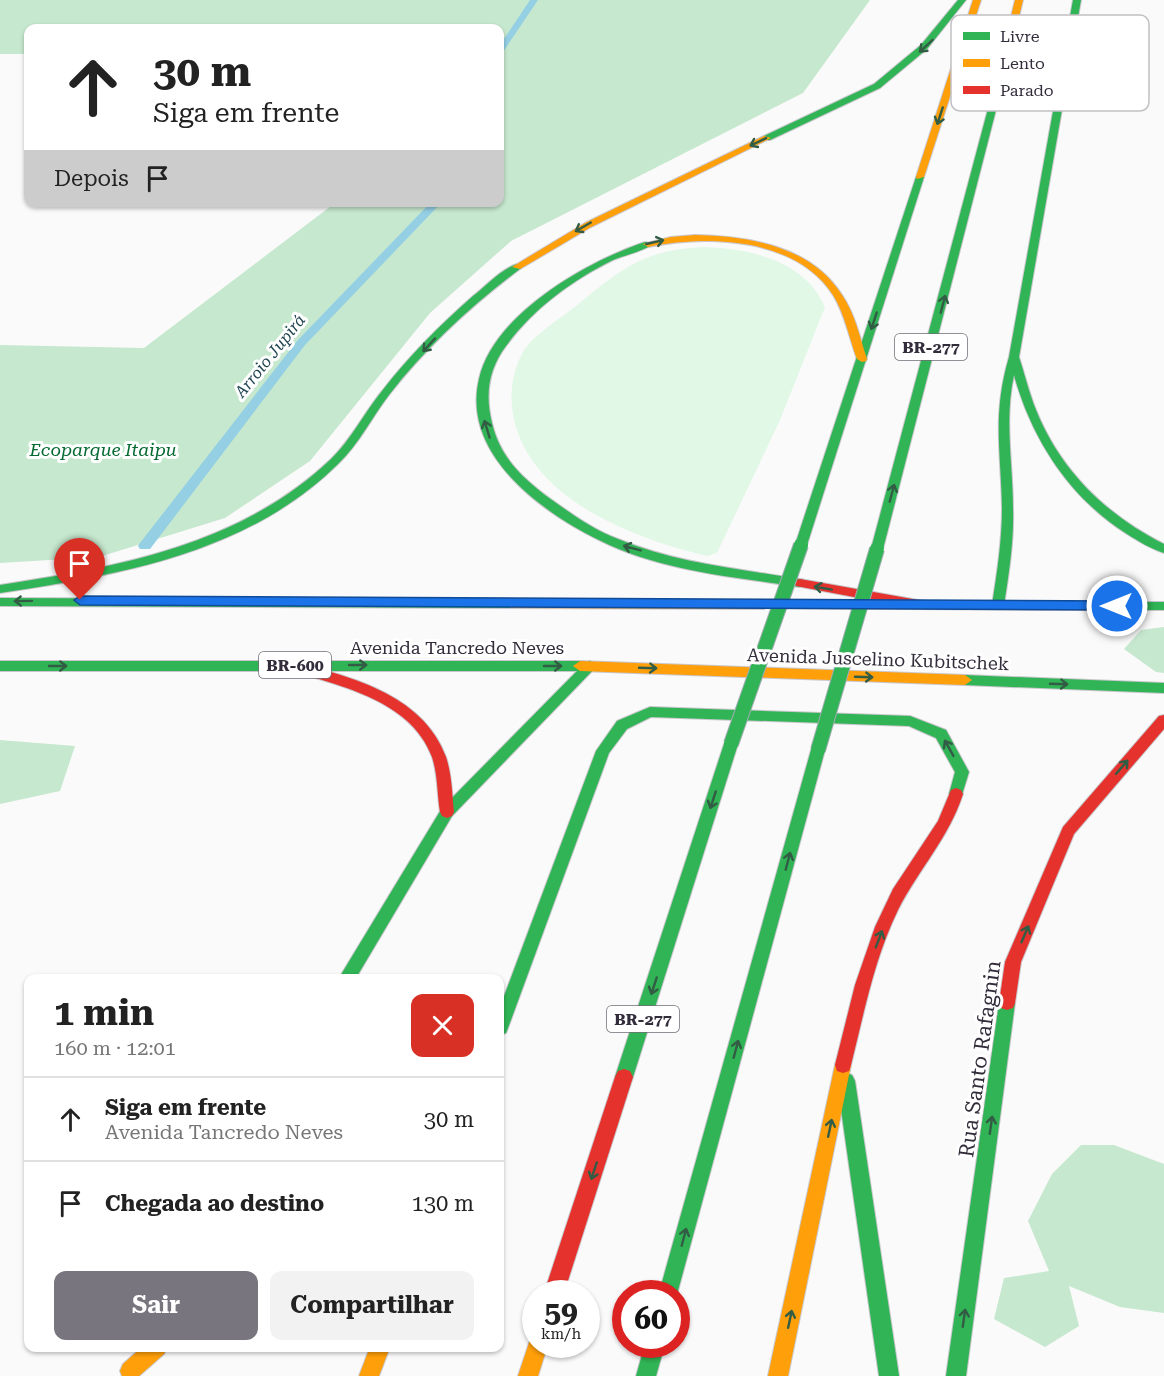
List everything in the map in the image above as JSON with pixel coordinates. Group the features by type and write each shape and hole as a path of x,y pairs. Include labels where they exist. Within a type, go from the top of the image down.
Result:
{"main road":[{"path":"953,15 962,0"},
{"name":"BR-277","path":"972,15 977,0"},
{"name":"BR-277","path":"1015,15 1019,0"},
{"path":"1074,15 1077,0"},
{"path":"0,589 95,576 172,555 216,540 275,508 303,489 336,461 395,382 445,327 501,279 597,219 877,86 907,63 944,29 951,18"},
{"name":"BR-277","path":"558,1280 731,744 801,545 951,81"},
{"name":"BR-277","path":"673,1280 818,750 877,549 993,111"},
{"path":"998,605 1006,558 1007,496 1001,426 1004,387 1014,357 1057,111"},
{"path":"862,359 843,309 831,286 797,259 762,244 711,237 671,238 640,245 591,268 528,314 491,355 484,372 481,381 484,421 496,456 520,484 569,518 624,546 703,566 922,605"},
{"path":"1014,357 1035,422 1069,476 1113,520 1164,549"},
{"path":"0,602 1164,606"},
{"path":"285,665 358,686 396,704 422,724 437,754 447,812"},
{"name":"Avenida Tancredo Neves","path":"0,666 590,666"},
{"path":"349,974 447,812 590,666"},
{"name":"Avenida Juscelino Kubitschek","path":"590,666 1164,688"},
{"path":"504,1017 603,751 622,725 650,712 910,721 942,734 962,772 951,815 891,907 867,968 843,1065 778,1376"},
{"name":"Rua Santo Rafagnin","path":"956,1376 1013,962 1068,831 1164,720"},
{"path":"504,981 521,970"},
{"path":"843,1065 889,1376"},
{"path":"128,1373 139,1352"},
{"path":"128,1373 151,1352"},
{"path":"369,1376 378,1352"},
{"path":"528,1376 534,1358"},
{"path":"646,1376 651,1358"}],"green space":[{"name":"Ecoparque Itaipu","path":"0,0 870,0 803,93 511,241 430,313 310,461 225,518 99,557 0,563 0,345 144,348 330,207 504,207 504,24 24,24 24,54 0,54"},
{"path":"706,247 759,255 791,268 816,291 825,307 780,420 717,553 707,556 646,538 615,525 585,509 558,489 536,466 520,439 512,407 512,385 518,363 524,350 548,326 607,281 635,263 666,252"},
{"path":"1164,627 1164,673 1156,672 1124,649 1141,630"},
{"path":"0,740 75,746 60,791 0,804"},
{"path":"1081,1145 1114,1145 1164,1164 1164,1313 1120,1307 1069,1286 1079,1326 1045,1347 994,1319 1004,1278 1049,1271 1028,1221 1052,1174"}],"waterway":[{"name":"Arroio Jupirá","path":"504,44 534,0"},
{"name":"Arroio Jupirá","path":"145,546 301,343 432,207"}],"traffic: fast":[{"path":"767,138 877,86 924,47 962,0"},
{"path":"1074,15 1077,0"},
{"path":"877,549 992,111"},
{"path":"998,605 1007,522 1003,410 1057,111"},
{"path":"801,545 920,177"},
{"path":"648,244 608,259 568,282 533,310 503,342 490,362 482,392 484,414 496,450 510,470 527,487 571,519 604,538 658,558 800,583"},
{"path":"0,589 135,565 179,552 261,517 299,492 334,462 386,392 415,358 447,325 517,267"},
{"path":"1014,357 1024,393 1042,436 1069,476 1103,511 1142,538 1164,549"},
{"path":"731,744 801,545"},
{"path":"818,750 877,549"},
{"path":"0,602 511,604"},
{"path":"1039,606 1164,606"},
{"path":"0,666 580,666"},
{"path":"349,974 447,812 590,666"},
{"path":"965,680 1164,688"},
{"path":"504,1017 603,751 622,725 650,712 910,721 941,734 962,772 956,794"},
{"path":"624,1077 731,744"},
{"path":"673,1280 818,750"},
{"path":"956,1376 1007,1003"},
{"path":"846,1081 889,1376"},
{"path":"646,1376 651,1358"}],"traffic: slow":[{"path":"972,15 977,0"},
{"path":"1015,15 1019,0"},
{"path":"920,177 951,81"},
{"path":"517,267 588,225 767,138"},
{"path":"648,244 695,237 721,238 772,247 795,257 815,270 838,295 862,359"},
{"path":"511,604 764,605"},
{"path":"580,666 965,680"},
{"path":"778,1376 843,1065"},
{"path":"130,1371 151,1352"},
{"path":"369,1376 378,1352"},
{"path":"528,1376 534,1358"}],"traffic: jam":[{"path":"800,583 922,605"},
{"path":"764,605 1039,606"},
{"path":"287,665 352,684 393,703 410,717 425,733 440,760 447,812"},
{"path":"1007,1003 1013,962 1068,831 1164,720"},
{"path":"843,1065 875,946 891,908 944,824 956,794"},
{"path":"558,1280 624,1077"}],"route":[{"path":"80,600 1117,606"}]}
